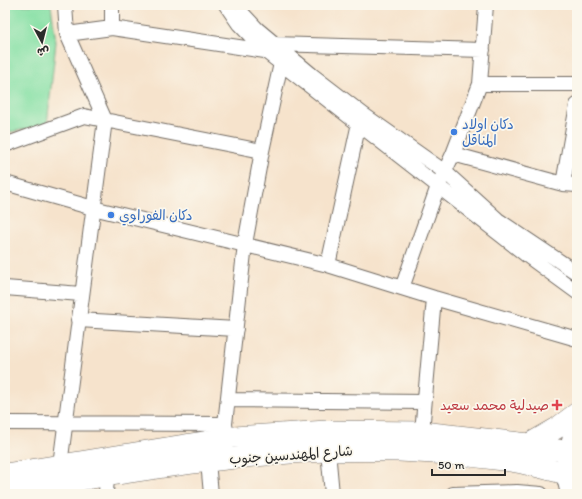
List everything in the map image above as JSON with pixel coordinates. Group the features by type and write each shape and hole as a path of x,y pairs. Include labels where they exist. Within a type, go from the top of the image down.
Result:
{"highway":[{"path":"529,444 557,428 577,413"},
{"name":"شارع المهندسين جنوب","path":"5,474 175,446 226,432 275,434 326,431 422,432 529,444 571,472"},
{"path":"175,446 178,466"},
{"name":"شارع المهندسين جنوب","path":"5,492 106,484 178,466 328,451 428,453 505,460 571,472"}],"main road":[{"path":"571,472 577,416"}],"street":[{"path":"60,465 81,294 105,120 67,34 65,5"},
{"path":"112,5 112,28"},
{"path":"226,5 239,24 353,106 417,161 438,186 540,257 577,273"},
{"path":"237,5 245,18 281,64 359,123 417,161 445,172 577,292"},
{"path":"402,288 438,186 453,154 480,84 486,5"},
{"path":"67,34 112,28 269,47 483,50"},
{"path":"5,423 66,424 226,432 228,400 245,244 262,151 281,64"},
{"path":"480,84 577,84"},
{"path":"453,154 570,184 577,105"},
{"path":"5,145 84,116 262,151"},
{"path":"328,265 359,123"},
{"path":"5,184 93,208 328,265 434,298 577,339"},
{"path":"5,288 81,294"},
{"path":"422,432 434,298"},
{"path":"78,320 236,329"},
{"path":"228,400 424,402"},
{"path":"328,451 332,494"},
{"path":"208,462 211,494"},
{"path":"454,494 541,494"}],"green space":[{"path":"5,5 51,5 56,42 47,125 5,133"}],"place":[{"name":"دكان اولاد المناقل","path":"454,132"},
{"name":"دكان الفوراوي","path":"111,215"},
{"name":"صيدلية محمد سعيد","path":"557,405"}]}
